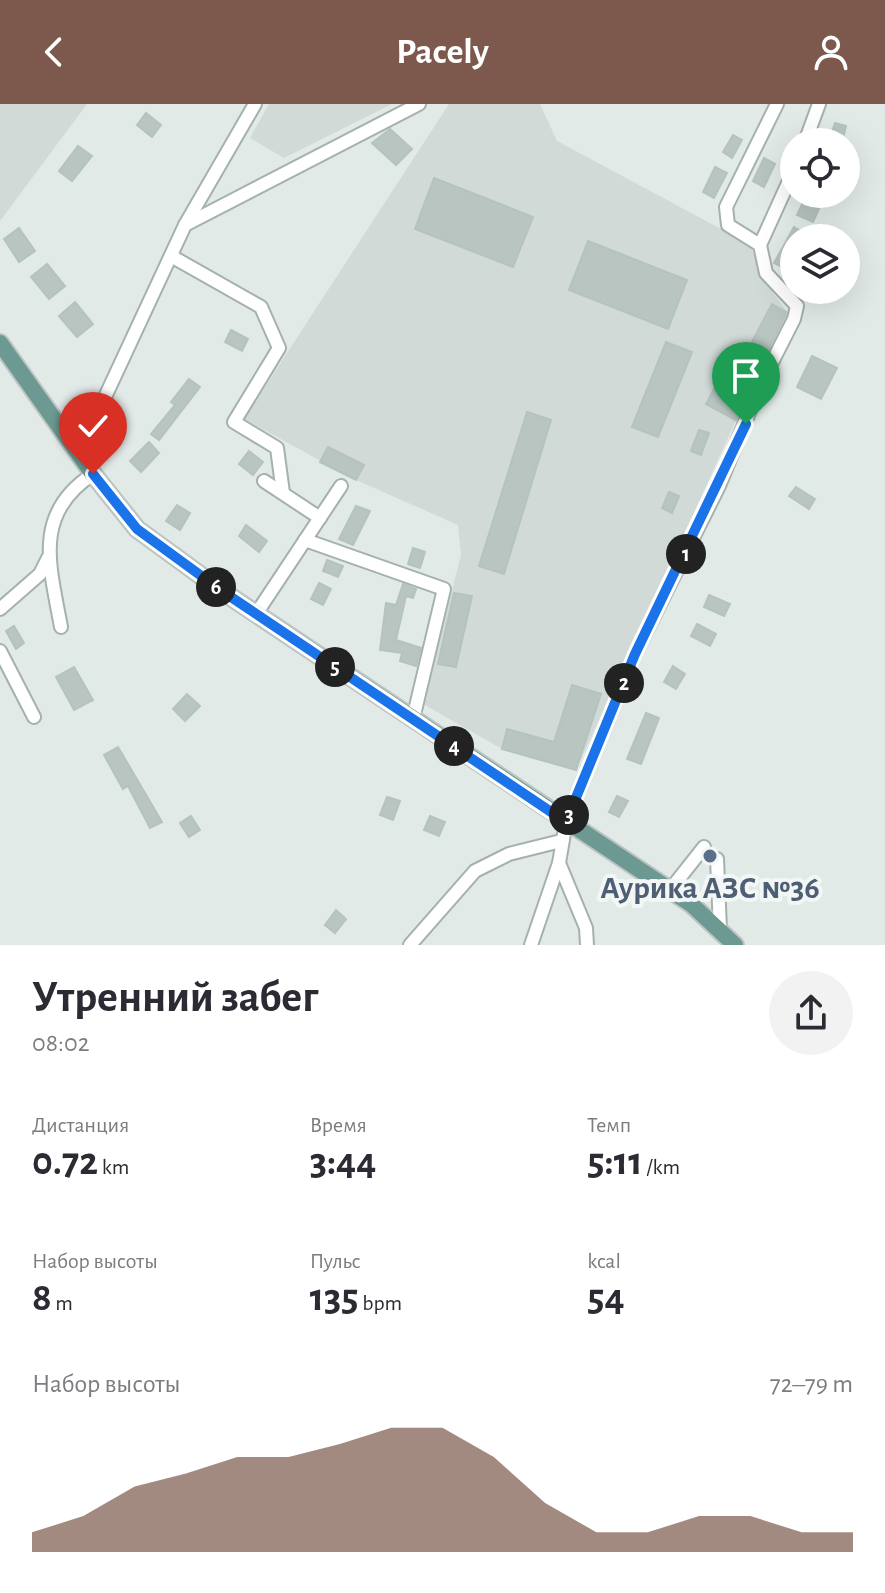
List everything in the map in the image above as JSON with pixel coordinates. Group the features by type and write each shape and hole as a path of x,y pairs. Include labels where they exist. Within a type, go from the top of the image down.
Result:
{"main road":[{"path":"1,348 137,529 256,614 670,890 720,929 735,945"}],"street":[{"path":"79,453 185,225 255,104"},
{"path":"185,225 419,104"},
{"path":"760,245 728,225 726,207 777,104"},
{"path":"810,128 819,104"},
{"path":"531,945 559,863 566,822 635,654 692,542 760,386 794,319 797,306 766,273 760,245 780,201"},
{"path":"171,256 261,307 279,348 234,422 277,448 283,493"},
{"path":"61,627 48,558 50,530 59,507 78,484 93,474"},
{"path":"264,481 320,518"},
{"path":"256,614 341,486"},
{"path":"305,540 444,589 419,707 413,719"},
{"path":"0,609 40,574 48,558"},
{"path":"0,651 34,717"},
{"path":"410,945 475,871 509,854 561,841"},
{"path":"670,890 704,847"},
{"path":"717,859 720,929"},
{"path":"559,863 586,928 587,945"}],"shaded area":[{"path":"0,104 87,104 0,221"},
{"path":"269,104 392,104 284,158 250,138"},
{"path":"449,104 540,104 557,141 749,244 773,293 789,314 755,379 576,770 502,749 423,704 461,555 458,525 356,480 244,419"}],"building":[{"path":"146,113 161,125 152,137 137,125"},
{"path":"835,123 846,126 846,128 833,128"},
{"path":"390,129 412,149 396,165 372,143"},
{"path":"733,135 742,140 732,158 723,152"},
{"path":"78,146 92,156 72,181 59,171"},
{"path":"764,158 775,164 764,187 753,181"},
{"path":"715,167 727,173 714,198 703,192"},
{"path":"434,178 533,217 513,267 415,229"},
{"path":"800,208 819,209 813,222 797,215"},
{"path":"19,228 35,251 19,262 4,239"},
{"path":"588,241 687,280 668,329 569,290"},
{"path":"780,252 780,266 774,263"},
{"path":"47,264 65,286 49,299 31,277"},
{"path":"75,302 93,324 77,337 59,316"},
{"path":"772,304 786,312 754,379 737,370"},
{"path":"231,330 248,339 242,351 225,342"},
{"path":"666,342 692,352 658,437 632,427"},
{"path":"812,356 837,368 821,399 797,387"},
{"path":"720,377 748,392 736,420 706,404"},
{"path":"189,379 200,387 159,440 151,434 175,405 171,402"},
{"path":"527,412 551,420 504,574 479,566"},
{"path":"699,430 709,433 701,455 691,451"},
{"path":"149,442 159,453 141,472 130,461"},
{"path":"328,447 364,465 356,480 320,462"},
{"path":"249,451 263,462 253,475 239,464"},
{"path":"796,487 815,499 809,509 789,496"},
{"path":"669,492 679,496 672,513 662,508"},
{"path":"177,505 190,513 180,530 166,521"},
{"path":"356,506 370,511 353,545 339,539"},
{"path":"246,525 267,541 259,552 239,536"},
{"path":"413,548 425,552 420,568 408,564"},
{"path":"327,560 343,566 338,577 323,571"},
{"path":"319,583 331,589 323,605 311,599"},
{"path":"403,584 416,589 413,598 406,596 396,640 421,648 416,666 400,661 402,653 380,650 386,603 396,605"},
{"path":"454,593 472,596 456,667 438,664"},
{"path":"709,595 730,604 724,616 704,607"},
{"path":"697,624 716,634 710,646 691,636"},
{"path":"14,626 24,643 16,649 6,631"},
{"path":"673,666 685,674 676,689 664,682"},
{"path":"74,667 93,700 74,710 56,677"},
{"path":"572,685 601,694 576,770 502,749 507,729 554,742"},
{"path":"187,694 200,706 185,721 173,709"},
{"path":"646,713 659,718 641,764 627,759"},
{"path":"118,747 162,822 150,828 128,786 123,789 104,755"},
{"path":"617,796 628,801 619,817 609,812"},
{"path":"387,797 400,801 393,820 380,815"},
{"path":"191,816 200,830 189,837 180,823"},
{"path":"430,816 445,822 439,836 424,830"},
{"path":"336,910 346,919 335,933 325,925"}],"place":[{"name":"Аурика АЗС №36","path":"710,856"}],"route":[{"path":"93,474 137,529 222,591 566,822 635,654 685,557 746,424"}]}
